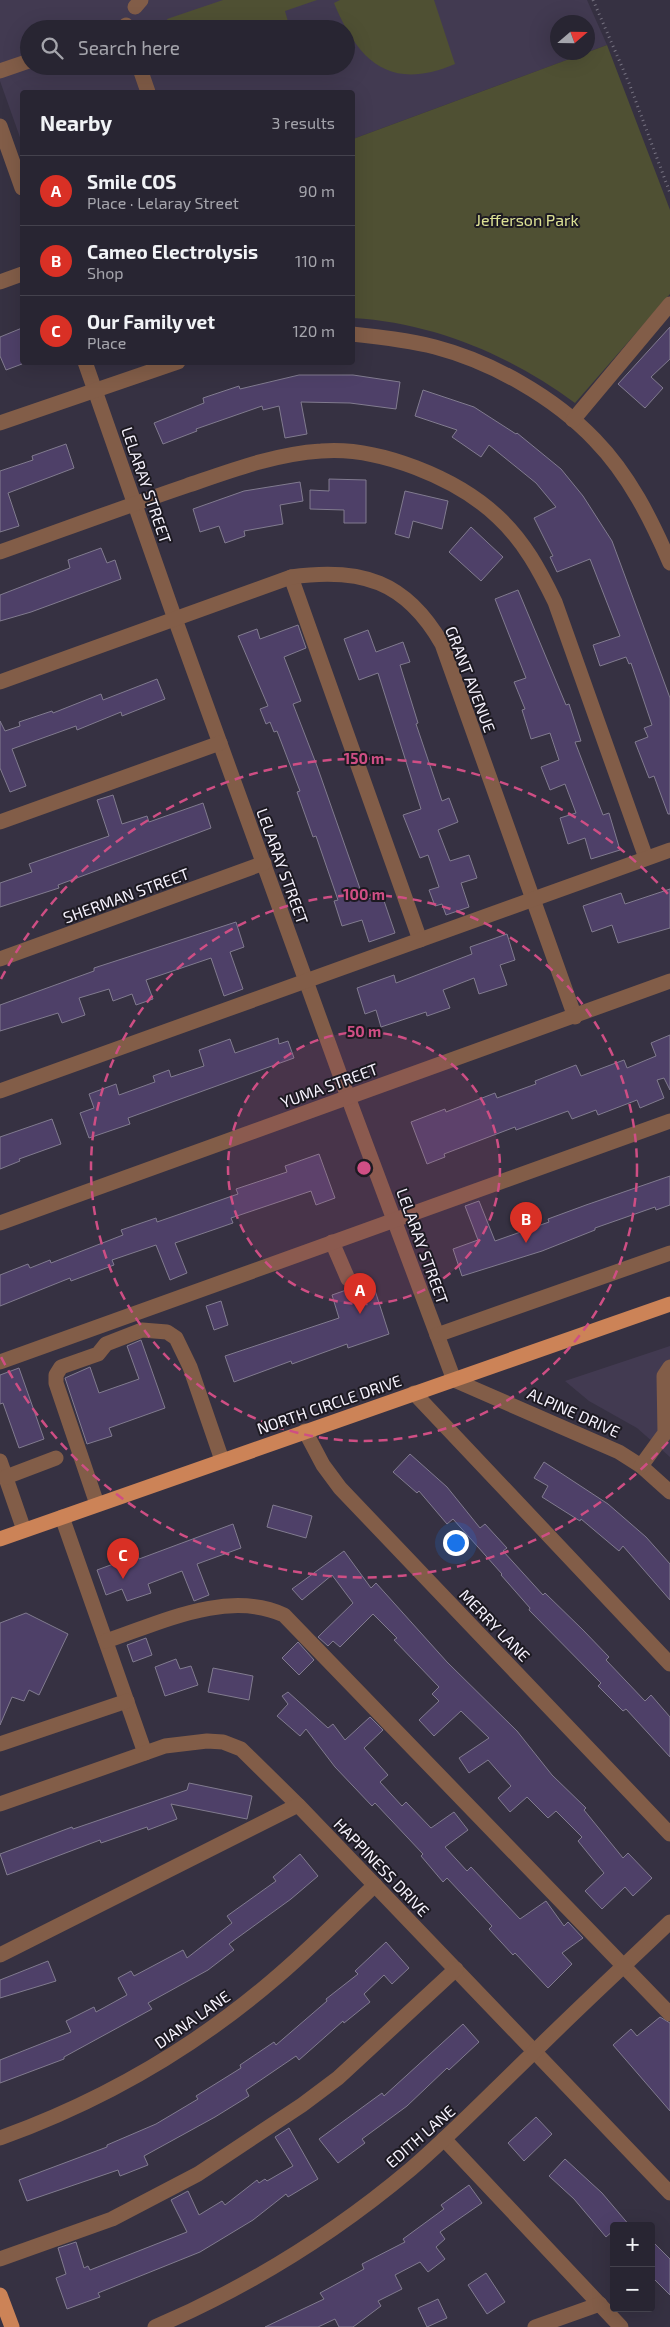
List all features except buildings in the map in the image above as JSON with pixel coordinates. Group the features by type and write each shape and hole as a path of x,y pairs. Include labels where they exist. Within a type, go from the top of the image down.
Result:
{"main road":[{"name":"NORTH CIRCLE DRIVE","path":"0,1539 670,1305"},
{"path":"0,2295 12,2327"}],"street":[{"path":"0,71 20,64"},
{"path":"142,75 147,90"},
{"path":"0,126 20,182"},
{"path":"0,282 20,275"},
{"path":"574,420 670,304"},
{"path":"355,334 436,347 481,364 511,379 574,420 596,440 640,499 670,563"},
{"name":"LELARAY STREET","path":"86,365 175,619 348,1097 454,1380"},
{"path":"0,423 96,392 170,365"},
{"path":"0,552 269,458 322,450 355,452 415,468 446,481 474,498 498,517 523,544 542,575 555,602 646,858"},
{"name":"GRANT AVENUE","path":"0,682 291,577 333,574 366,579 389,586 404,597 430,623 442,644 575,1017"},
{"path":"291,577 420,940"},
{"path":"0,822 220,743"},
{"path":"0,1091 670,850"},
{"name":"SHERMAN STREET","path":"0,959 264,863"},
{"name":"YUMA STREET","path":"0,1223 575,1017 670,981"},
{"path":"0,1362 670,1121"},
{"path":"332,1242 348,1279"},
{"path":"437,1335 670,1253"},
{"path":"98,1504 56,1383 58,1371 61,1367 98,1354 106,1344 142,1330 167,1332 176,1338 190,1367 222,1460"},
{"path":"641,1466 668,1433 664,1376 670,1367"},
{"name":"ALPINE DRIVE","path":"454,1380 620,1452 641,1466 670,1492"},
{"path":"414,1393 670,1664"},
{"name":"MERRY LANE","path":"305,1432 323,1465 340,1488 670,1834"},
{"path":"6,1477 56,1458"},
{"path":"0,1460 24,1530"},
{"path":"62,1517 145,1753"},
{"path":"106,1641 199,1610 246,1605 267,1608 284,1615 670,2014"},
{"path":"0,1744 127,1700"},
{"name":"HAPPINESS DRIVE","path":"0,1804 145,1753 186,1742 223,1742 241,1749 298,1805 670,2193"},
{"path":"0,1955 298,1805"},
{"name":"DIANA LANE","path":"0,2138 64,2113 100,2096 136,2077 209,2031 273,1980 375,1885"},
{"name":"EDITH LANE","path":"155,2327 214,2300 292,2254 370,2201 444,2140 534,2051 670,1922"},
{"path":"0,2259 112,2219 198,2174 302,2105 338,2078 456,1969"},
{"path":"444,2140 621,2327"},
{"path":"535,2327 600,2304"}],"path":[{"path":"593,0 629,83 670,193"}],"shaded area":[{"path":"0,0 587,0 594,15 550,15 550,60 567,60 355,138 355,90 20,90 20,137 0,81"},
{"path":"595,18 607,45 595,49"},
{"path":"670,1346 670,1457 637,1428 589,1401 565,1381"}],"green space":[{"path":"223,0 317,0 285,11 288,20 167,19"},
{"path":"340,0 434,0 455,64 432,72 412,74 394,72 379,66 365,55 355,42 355,20 342,20 334,3"},
{"name":"Jefferson Park","path":"607,45 670,210 670,294 575,403 524,370 470,344 442,334 413,327 355,318 355,138 566,60 595,60 595,49"}],"place":[{"name":"Cameo Electrolysis","path":"526,1243"},
{"name":"Smile COS","path":"360,1314"},
{"name":"Our Family vet","path":"123,1579"}]}
